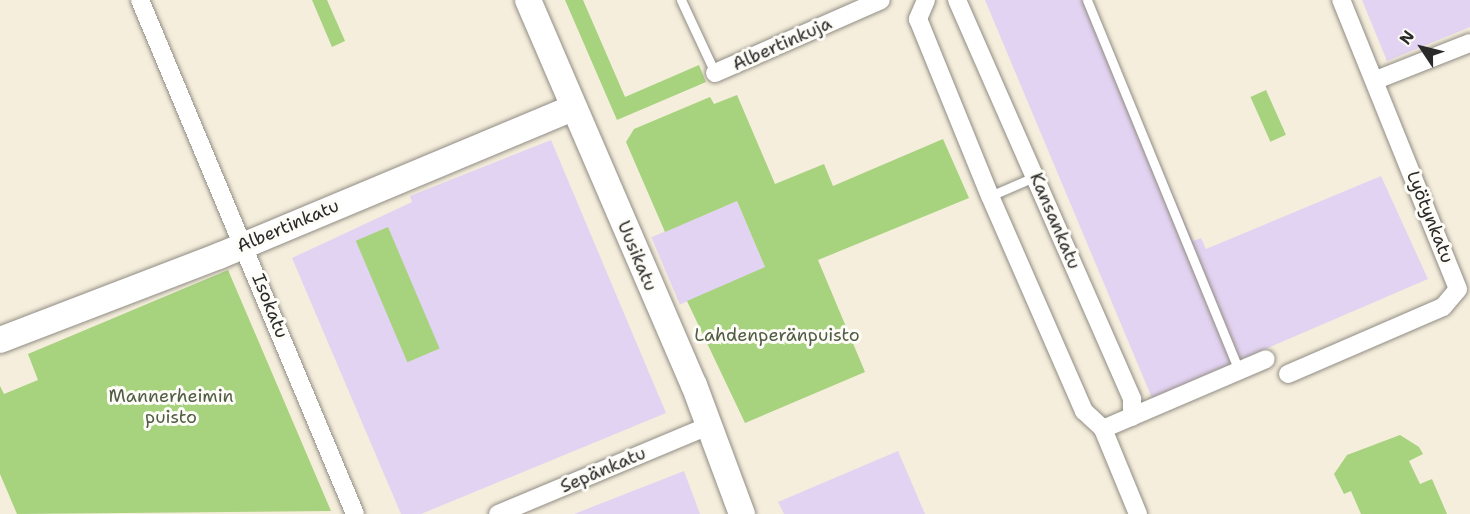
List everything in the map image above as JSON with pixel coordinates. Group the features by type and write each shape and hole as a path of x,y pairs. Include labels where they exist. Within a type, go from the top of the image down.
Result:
{"main road":[{"name":"Uusikatu","path":"528,0 708,426 742,514"},
{"name":"Albertinkatu","path":"0,340 244,245 573,108"}],"street":[{"name":"Isokatu","path":"140,0 356,514"},
{"name":"Albertinkuja","path":"715,73 881,0"},
{"path":"926,0 918,20 990,196 1084,411 1103,429 1138,514"},
{"name":"Kansankatu","path":"957,0 1132,399 1132,417"},
{"name":"Lyötynkatu","path":"1288,374 1443,307 1458,289 1376,80 1341,0"},
{"path":"1376,80 1470,43"},
{"path":"1103,429 1266,360"},
{"name":"Sepänkatu","path":"498,514 708,426"}],"lane":[{"path":"681,0 715,73"},
{"path":"1087,0 1239,371"},
{"path":"990,196 1036,177"}],"shaded area":[{"path":"985,0 1089,0 1193,241 1201,238 1206,249 1381,176 1428,279 1152,398"},
{"path":"1362,0 1470,0 1470,27 1387,61"},
{"path":"551,140 666,413 421,514 401,514 292,258 412,202 410,196"},
{"path":"737,201 766,268 680,305 651,237"},
{"path":"898,451 925,514 784,514 778,502"},
{"path":"684,471 700,514 574,514"}],"green space":[{"path":"312,0 327,0 345,41 332,47"},
{"path":"565,0 583,0 625,97 699,65 706,82 617,120"},
{"path":"1266,90 1286,135 1270,142 1250,97"},
{"name":"Lahdenperänpuisto","path":"737,95 775,184 824,164 833,186 943,139 969,198 818,260 865,372 745,423 687,301 765,267 737,201 665,232 626,142 634,129 710,97 714,104"},
{"path":"388,227 440,349 407,362 356,241"},
{"name":"Mannerheimin puisto","path":"228,270 331,511 17,514 0,474 0,386 4,394 38,380 28,354"},
{"path":"1400,435 1419,447 1423,454 1409,461 1420,484 1432,479 1447,514 1361,514 1351,491 1344,494 1334,474 1347,455"}]}
